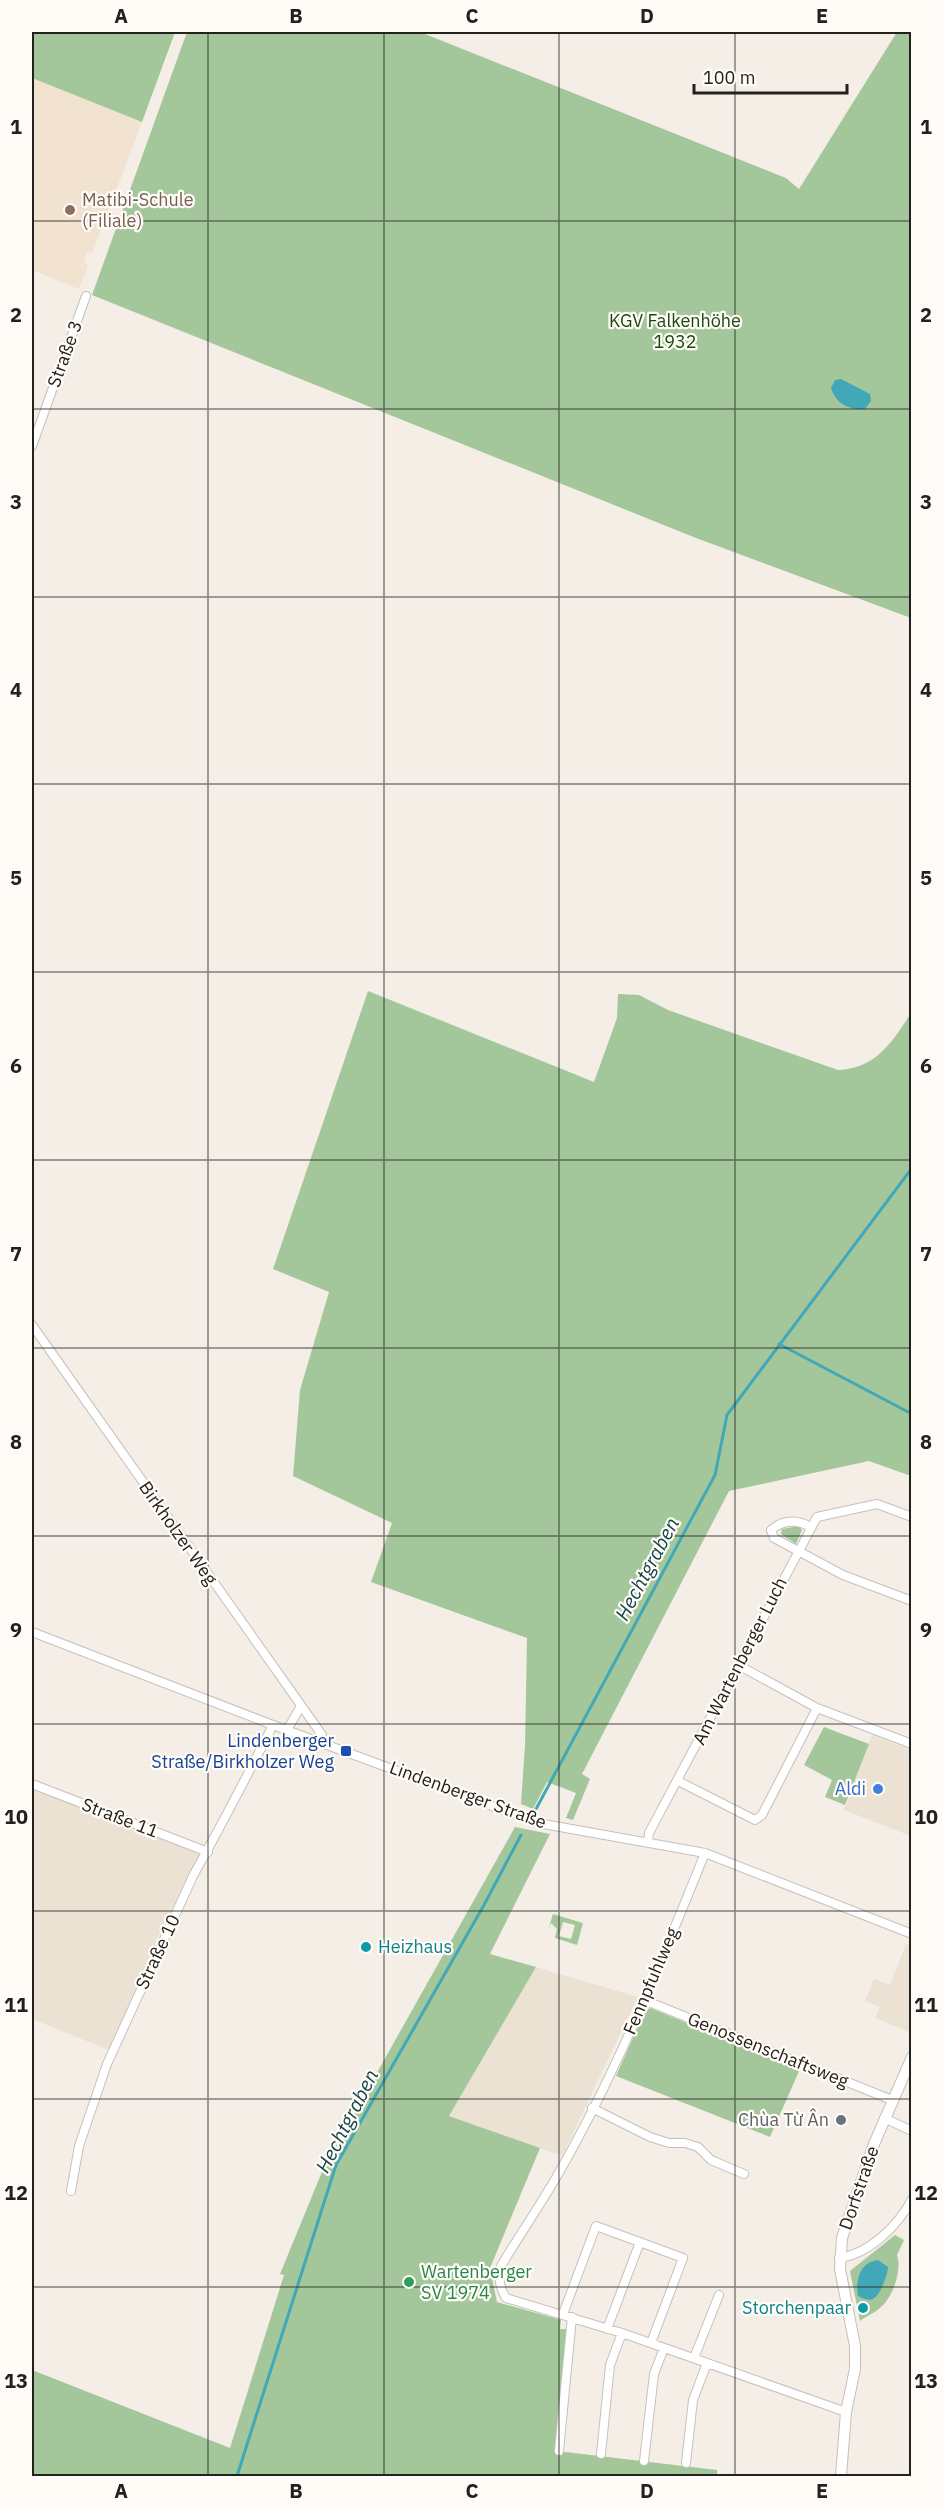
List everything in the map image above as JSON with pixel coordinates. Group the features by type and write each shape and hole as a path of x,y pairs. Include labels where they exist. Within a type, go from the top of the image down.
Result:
{"main road":[{"name":"Dorfstraße","path":"841,2476 846,2412 855,2369 855,2346 839,2258 842,2238 855,2195 884,2118 912,2057"}],"street":[{"name":"Straße 3","path":"32,446 86,296"},
{"name":"Birkholzer Weg","path":"32,1325 322,1735 319,1741"},
{"path":"912,1517 877,1504 817,1516 811,1527 799,1521 777,1525 771,1530 774,1538 843,1575 912,1601"},
{"name":"Am Wartenberger Luch","path":"648,1842 649,1833 811,1527"},
{"name":"Lindenberger Straße","path":"32,1632 273,1725 538,1823 705,1853 912,1934"},
{"path":"738,1665 817,1708 912,1744"},
{"path":"287,1730 301,1706"},
{"path":"678,1781 755,1820 762,1815 817,1708"},
{"name":"Straße 10","path":"71,2191 79,2146 107,2064 193,1876 208,1852 236,1792 273,1725"},
{"name":"Straße 11","path":"32,1784 208,1852"},
{"name":"Fennpfuhlweg","path":"705,1853 644,2000 592,2108 557,2176 501,2266 499,2276 506,2298 622,2333 846,2412"},
{"name":"Genossenschaftsweg","path":"644,2000 892,2100"},
{"path":"592,2108 669,2144 685,2143 698,2147 711,2160 744,2174"},
{"path":"884,2118 912,2131"},
{"name":"Dorfstraße","path":"839,2258 860,2253 892,2227 903,2215 912,2199"},
{"path":"559,2451 568,2316 596,2226 683,2258 651,2343"},
{"path":"607,2329 640,2242"},
{"path":"694,2358 718,2295"},
{"path":"601,2454 610,2365 622,2333"},
{"path":"644,2461 654,2374 664,2348"},
{"path":"686,2463 693,2400 707,2363"}],"shaded area":[{"name":"Matibi-Schule (Filiale)","path":"32,78 142,122 93,251 87,253 84,260 88,266 79,289 32,270"},
{"name":"Aldi","path":"872,1735 911,1750 911,1836 844,1810"},
{"path":"32,1787 202,1854 163,1925 109,2050 32,2019"},
{"path":"906,1944 911,1946 911,2033 875,2018 880,2007 865,2001 874,1979 890,1985"},
{"path":"536,1967 638,1997 562,2156 449,2116"}],"green space":[{"path":"32,32 175,32 142,122 32,78"},
{"name":"KGV Falkenhöhe 1932","path":"187,32 420,32 786,178 799,189 897,32 911,32 911,618 696,538 92,295"},
{"path":"368,991 594,1082 617,1018 618,994 639,995 668,1010 838,1070 863,1064 882,1052 911,1013 911,1476 869,1461 729,1491 582,1774 590,1779 573,1820 566,1818 576,1793 547,1782 533,1809 521,1804 525,1746 527,1638 371,1582 392,1523 293,1476 300,1390 329,1292 273,1269"},
{"path":"799,1526 802,1530 796,1544 781,1534 782,1529"},
{"path":"824,1727 869,1744 845,1805 825,1797 832,1780 804,1765"},
{"path":"515,1827 550,1834 490,1954 536,1967 449,2116 540,2148 490,2268 497,2302 561,2320 560,2329 570,2329 557,2451 717,2470 717,2476 32,2476 32,2370 230,2448 284,2275 280,2274 324,2167"},
{"path":"553,1914 583,1923 577,1945 555,1938 557,1929 551,1923 548,1930","holes":["563,1922 575,1925 571,1939 559,1936"]},
{"path":"650,2008 800,2069 770,2137 616,2076 645,2011"},
{"path":"895,2235 904,2240 897,2255 898,2274 894,2287 882,2307 860,2321 850,2271"}],"water":[{"path":"841,379 870,394 871,401 865,409 854,409 844,405 836,398 831,388 835,380"},
{"path":"878,2260 888,2267 881,2289 873,2299 858,2296 857,2284 860,2273 867,2264"}],"waterway":[{"name":"Hechtgraben","path":"536,1809 715,1475 727,1415 912,1168"},
{"name":"Hechtgraben","path":"779,1344 912,1414"},
{"name":"Hechtgraben","path":"237,2476 336,2165 484,1905 521,1835"}],"place":[{"name":"Matibi-Schule (Filiale)","path":"70,210"},
{"name":"Lindenberger Straße/Birkholzer Weg","path":"346,1751"},
{"name":"Aldi","path":"878,1789"},
{"name":"Heizhaus","path":"366,1947"},
{"name":"Chùa Từ Ân","path":"841,2120"},
{"name":"Wartenberger SV 1974","path":"409,2282"},
{"name":"Storchenpaar","path":"863,2308"}]}
